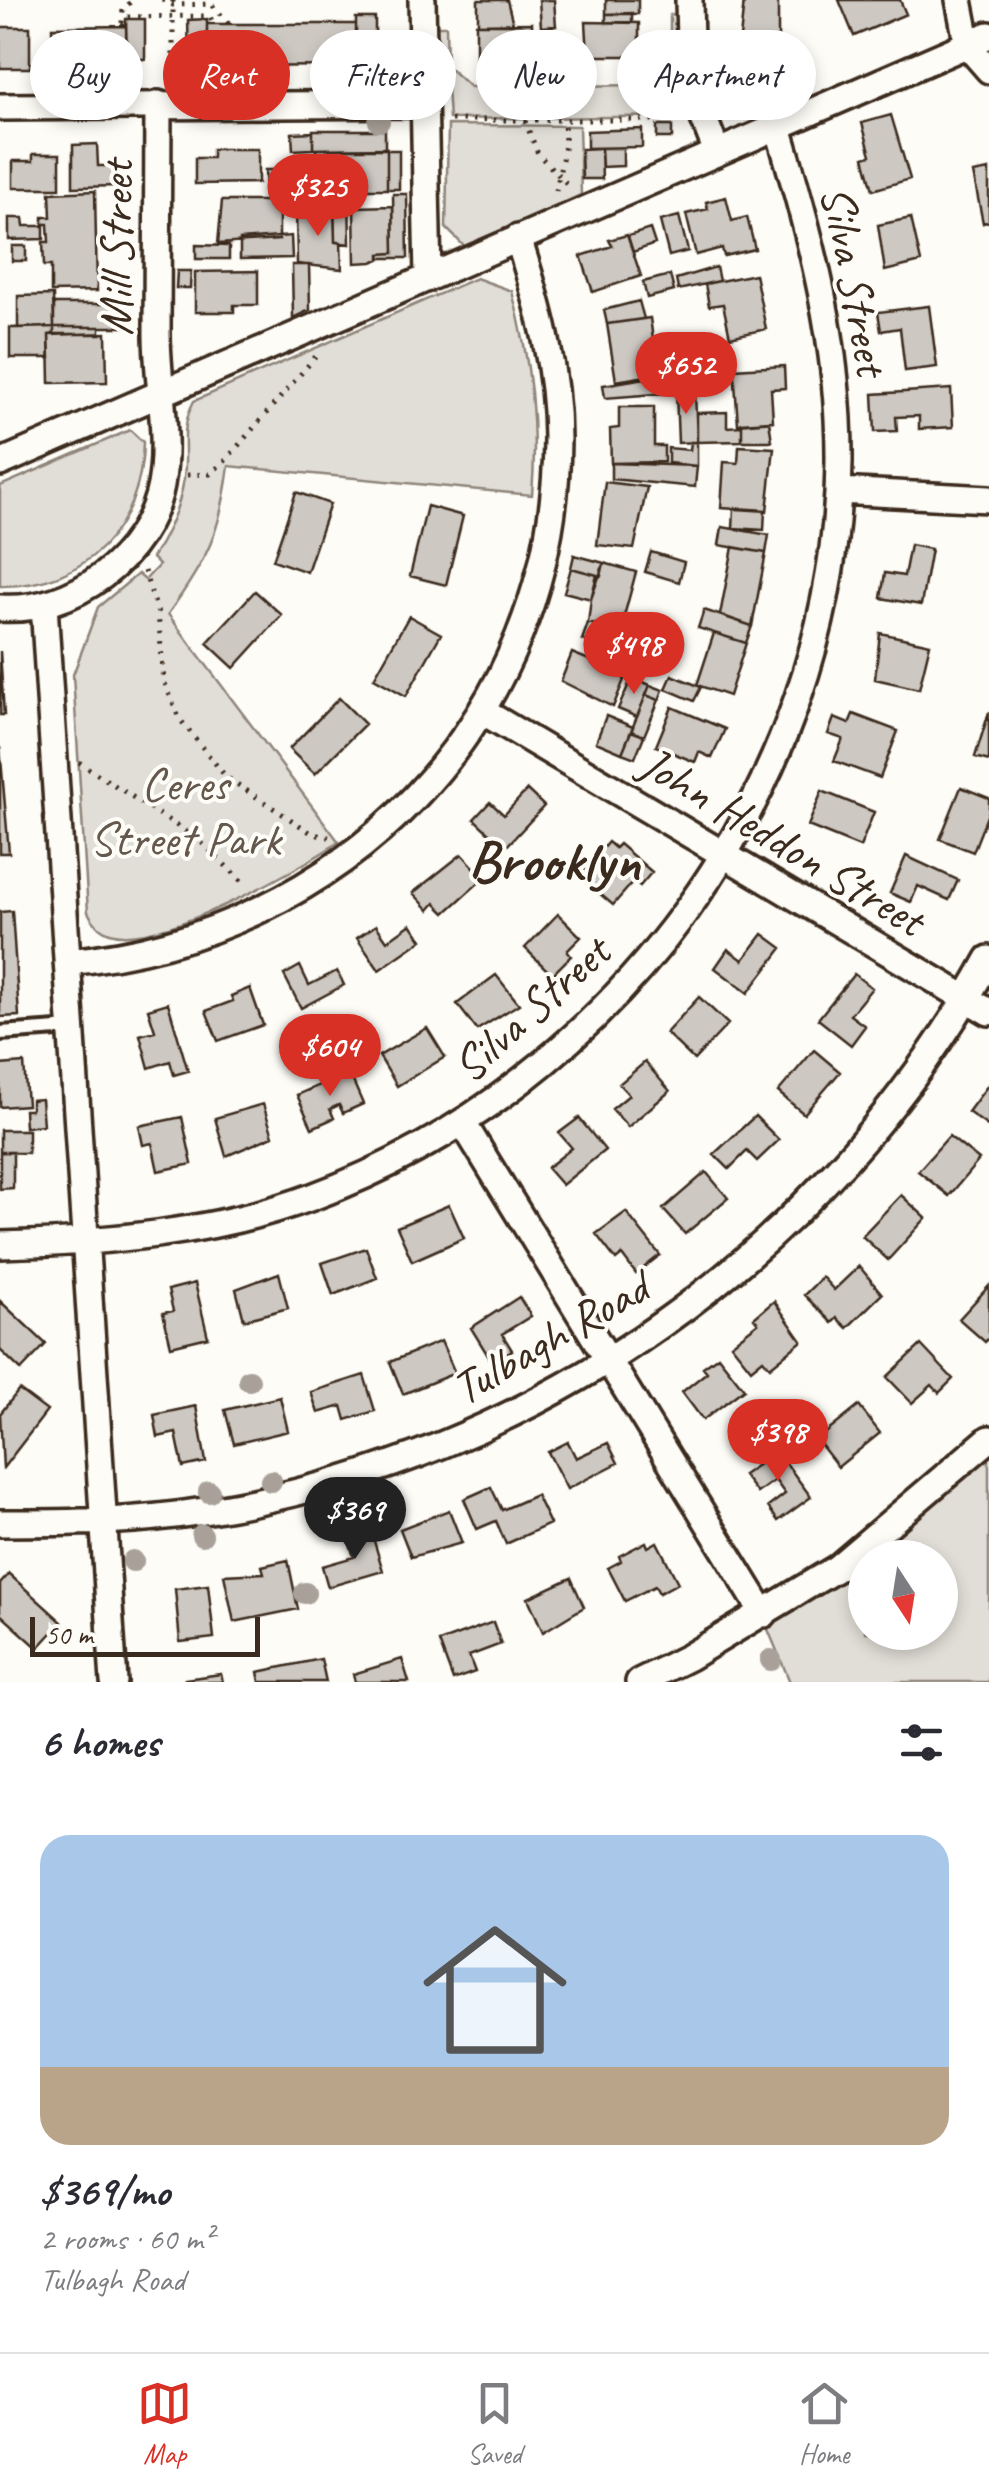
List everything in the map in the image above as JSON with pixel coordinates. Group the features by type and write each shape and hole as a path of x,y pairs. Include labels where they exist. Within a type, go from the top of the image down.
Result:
{"street":[{"path":"422,0 422,30"},
{"path":"689,0 690,30"},
{"path":"959,0 989,70"},
{"path":"0,464 978,40"},
{"path":"0,107 163,104"},
{"name":"Mill Street","path":"134,545 149,518 162,473 165,120"},
{"path":"422,120 428,278"},
{"path":"703,120 716,152"},
{"name":"Silva Street","path":"0,1245 87,1241 200,1227 310,1198 414,1152 464,1123 557,1054 600,1014 676,926 724,854 766,774 805,668 830,563 838,491 837,403 829,322 816,260 778,127"},
{"path":"68,962 171,945 264,910 357,850 429,783 482,711 522,628 538,580 555,482 557,436 549,346 518,238"},
{"path":"838,491 989,499"},
{"path":"0,608 44,605 78,593 134,545"},
{"path":"44,605 114,1682"},
{"name":"John Heddon Street","path":"482,711 978,1006"},
{"name":"Tulbagh Road","path":"0,1524 104,1523 204,1511 345,1480 480,1430 608,1362 713,1288 809,1202 978,1006 989,960"},
{"path":"464,1123 764,1614"},
{"path":"639,1682 764,1614 837,1568 989,1439"}],"lane":[{"path":"0,1033 73,1028"}],"path":[{"path":"133,0 124,9 122,26 127,17 210,16 213,24"},
{"path":"162,0 211,4 230,24"},
{"path":"172,30 173,2"},
{"path":"456,115 525,121 703,120"},
{"path":"525,121 538,154 593,206"},
{"path":"552,224 565,144 564,121"},
{"path":"162,473 202,476 225,461 313,362 330,319"},
{"path":"134,545 158,613 161,666 180,718 226,777 256,800 313,834 338,837 357,850"},
{"path":"56,758 88,764 116,789 200,841 249,888 264,910"}],"green space":[{"path":"676,14 677,30 670,30 670,15"},
{"path":"456,74 470,87 476,87 476,119 456,119"},
{"path":"617,85 617,117 597,117 597,86"},
{"path":"448,125 579,126 581,195 465,247 446,228"},
{"name":"Ceres Street Park","path":"476,278 512,291 531,392 532,495 229,466 210,544 168,614 339,842 261,887 193,919 132,935 103,930 88,912 73,675 98,607 138,574 145,580 159,565 152,558 180,500 185,430 194,401"},
{"path":"130,430 143,442 140,473 120,525 103,546 83,563 58,576 31,584 0,586 0,486"},
{"path":"989,1456 989,1682 790,1682 767,1627 848,1571 848,1650 958,1650 958,1540 888,1540"}],"building":[{"path":"478,0 507,0 513,24 478,24"},
{"path":"539,0 554,0 556,26 541,27"},
{"path":"606,0 638,0 638,14 606,14"},
{"path":"839,0 900,0 906,14 854,36"},
{"path":"744,1 778,1 778,30 741,30"},
{"path":"632,13 632,22 606,23 606,14"},
{"path":"356,18 375,18 375,30 356,30"},
{"path":"126,19 145,19 145,59 143,30 126,30"},
{"path":"207,19 207,30 188,30 188,20"},
{"path":"586,22 639,23 639,30 617,30 617,56 597,56 597,30 586,30"},
{"path":"532,23 532,30 476,30 476,24"},
{"path":"207,24 356,24 356,30 310,30 310,66 290,66 290,30 207,30"},
{"path":"126,26 126,30 52,30"},
{"path":"0,27 30,27 30,68 0,68"},
{"path":"891,115 910,179 873,190 864,157 871,155 862,123"},
{"path":"657,126 672,126 672,138 657,138"},
{"path":"642,129 642,147 587,148 587,131"},
{"path":"313,130 385,130 385,149 313,149"},
{"path":"313,132 313,149 293,150 292,133"},
{"path":"97,144 98,166 119,166 119,186 73,187 73,145"},
{"path":"387,148 387,189 360,189 360,183 330,183 330,176 316,176 316,149"},
{"path":"601,148 623,148 623,166 602,167"},
{"path":"601,148 602,179 582,179 581,149"},
{"path":"212,149 258,149 258,183 195,184 195,158 212,158"},
{"path":"387,150 399,150 399,189 387,189"},
{"path":"33,154 60,154 60,188 13,188 13,161 33,161"},
{"path":"265,170 283,170 284,189 266,190"},
{"path":"989,170 989,221 983,223 973,173"},
{"path":"95,191 97,291 51,292 51,266 44,266 43,242 49,242 48,224 43,224 43,217 51,217 50,193"},
{"path":"334,194 349,194 350,244 335,242"},
{"path":"393,194 407,194 408,258 380,258 380,254 394,253"},
{"path":"726,197 732,221 747,217 755,249 724,256 722,248 696,255 686,214 708,209 706,202"},
{"path":"222,201 279,201 279,240 218,244"},
{"path":"393,206 394,253 380,254 380,259 372,262 355,263 354,207"},
{"path":"334,208 335,242 341,242 342,269 297,264 296,209"},
{"path":"679,216 688,251 669,256 660,221"},
{"path":"9,218 23,218 24,226 44,226 44,239 9,240"},
{"path":"911,218 921,262 885,271 878,225"},
{"path":"650,229 655,244 633,252 628,236"},
{"path":"627,235 641,276 593,292 581,256 612,246 609,240"},
{"path":"291,236 292,258 240,259 240,240"},
{"path":"196,245 229,246 229,259 196,259"},
{"path":"12,246 26,246 26,261 12,261"},
{"path":"292,265 309,265 310,310 293,318"},
{"path":"716,267 719,281 678,290 676,279"},
{"path":"177,271 191,271 190,288 176,288"},
{"path":"258,271 258,305 234,305 234,312 195,312 195,272"},
{"path":"755,274 766,329 730,337 723,304 709,306 705,284"},
{"path":"670,275 674,291 647,298 643,282"},
{"path":"53,295 54,327 18,328 18,296"},
{"path":"639,301 644,319 607,324 604,310"},
{"path":"54,304 123,304 123,327 54,327"},
{"path":"929,306 937,367 905,371 900,328 881,331 878,312"},
{"path":"650,318 658,374 616,381 607,324"},
{"path":"54,327 100,327 100,334 54,334"},
{"path":"54,327 54,334 49,335 50,358 10,358 10,328"},
{"path":"106,333 107,382 50,383 49,335"},
{"path":"689,352 695,391 605,398 603,385 658,376 656,357"},
{"path":"784,366 785,388 771,389 773,421 738,424 734,369"},
{"path":"951,389 953,427 919,429 919,416 896,417 897,431 875,432 873,394"},
{"path":"695,391 697,442 678,443 676,392"},
{"path":"619,407 654,407 654,446 664,446 664,462 611,463 610,429 619,428"},
{"path":"727,412 727,427 742,426 742,441 697,442 697,413"},
{"path":"769,421 772,441 742,441 742,423"},
{"path":"691,442 697,442 697,466 668,463 668,448 690,450"},
{"path":"739,446 774,448 767,511 721,508 724,462 738,463"},
{"path":"611,463 697,466 695,487 611,479"},
{"path":"605,482 647,487 634,549 597,545"},
{"path":"296,492 330,504 307,572 273,560"},
{"path":"427,506 463,516 446,585 410,576"},
{"path":"734,508 765,510 764,530 733,528"},
{"path":"722,527 769,535 766,553 719,545"},
{"path":"910,545 931,549 921,605 881,598 885,573 904,576"},
{"path":"733,547 766,553 752,626 720,615"},
{"path":"651,552 684,562 679,582 645,572"},
{"path":"574,555 604,563 601,576 571,568"},
{"path":"604,563 636,572 620,631 588,623 591,599"},
{"path":"571,568 597,575 591,599 564,592"},
{"path":"255,591 282,615 234,668 207,643"},
{"path":"704,610 752,626 746,643 698,628"},
{"path":"409,616 441,634 406,696 374,678"},
{"path":"588,623 618,631 612,650 582,640"},
{"path":"714,633 746,643 729,696 697,685"},
{"path":"880,633 930,644 919,689 875,679"},
{"path":"616,637 662,653 657,666 612,650"},
{"path":"0,651 4,715 0,715"},
{"path":"572,653 626,675 613,707 561,681"},
{"path":"672,675 701,687 694,701 666,689"},
{"path":"632,677 650,685 637,717 618,709"},
{"path":"650,685 663,690 659,700 646,695"},
{"path":"646,695 659,700 644,736 631,731"},
{"path":"339,698 365,724 315,774 289,749"},
{"path":"672,707 725,729 712,758 699,752 695,762 656,746"},
{"path":"989,712 989,761 975,757"},
{"path":"853,714 898,731 880,778 834,761 843,739 828,734 834,718 849,724"},
{"path":"606,716 633,727 622,753 596,742"},
{"path":"631,731 644,736 635,758 622,753"},
{"path":"0,747 9,853 0,853"},
{"path":"961,787 989,798 989,811 973,852 940,839"},
{"path":"527,790 544,806 505,848 474,819 490,802 504,815"},
{"path":"822,791 874,812 860,847 808,826"},
{"path":"608,842 615,848 619,844 652,872 640,886 634,881 613,905 579,876"},
{"path":"462,854 484,878 445,913 435,903 429,910 413,893"},
{"path":"906,856 958,880 949,900 918,886 911,902 890,893"},
{"path":"12,911 19,1016 0,1017 0,912"},
{"path":"558,914 581,937 567,951 571,956 552,975 525,948"},
{"path":"411,924 422,940 379,970 357,938 376,925 387,941"},
{"path":"763,934 782,948 748,993 715,968 728,949 743,960"},
{"path":"300,966 309,985 337,971 344,985 301,1008 284,975"},
{"path":"854,974 872,988 850,1015 865,1026 851,1045 818,1019"},
{"path":"496,975 519,1004 477,1030 457,1004"},
{"path":"250,988 263,1025 218,1041 206,1011 233,1001 231,996"},
{"path":"699,997 728,1024 694,1060 666,1033"},
{"path":"168,1003 188,1071 174,1075 170,1061 149,1068 140,1035 155,1031 148,1009"},
{"path":"427,1028 445,1057 397,1086 379,1056"},
{"path":"814,1050 840,1072 804,1114 778,1092"},
{"path":"645,1062 670,1091 628,1127 612,1109 629,1095 619,1084"},
{"path":"24,1063 27,1105 0,1107 0,1065"},
{"path":"349,1072 363,1104 343,1113 339,1105 330,1109 334,1118 312,1128 297,1095"},
{"path":"989,1086 989,1127 968,1112"},
{"path":"41,1099 43,1125 25,1127 24,1110 31,1110 31,1100"},
{"path":"263,1104 273,1136 226,1156 215,1118"},
{"path":"755,1116 779,1140 757,1161 747,1151 729,1169 714,1154"},
{"path":"182,1117 192,1164 158,1171 152,1143 143,1145 139,1126"},
{"path":"579,1118 605,1150 562,1185 547,1168 572,1148 559,1133"},
{"path":"0,1130 28,1130 28,1153 0,1152"},
{"path":"949,1136 979,1160 949,1196 918,1171"},
{"path":"0,1152 13,1152 13,1188 0,1189"},
{"path":"706,1172 728,1198 685,1234 663,1209"},
{"path":"901,1195 926,1218 888,1260 862,1236"},
{"path":"449,1205 464,1238 412,1261 397,1227"},
{"path":"626,1212 660,1255 636,1274 622,1255 616,1260 596,1234"},
{"path":"366,1248 377,1278 333,1295 322,1263"},
{"path":"859,1266 882,1294 847,1328 837,1318 832,1323 804,1295 822,1277 834,1290"},
{"path":"279,1273 288,1308 244,1320 236,1289"},
{"path":"195,1283 208,1337 171,1346 163,1313 173,1311 168,1290"},
{"path":"989,1286 989,1338 985,1342 959,1319"},
{"path":"519,1297 531,1316 502,1334 512,1350 492,1362 471,1328"},
{"path":"0,1301 46,1344 21,1370 0,1350"},
{"path":"774,1301 802,1341 770,1367 763,1359 751,1369 731,1344 758,1323 754,1318"},
{"path":"441,1341 455,1373 403,1394 390,1362"},
{"path":"921,1345 953,1379 939,1393 932,1385 912,1403 887,1377"},
{"path":"718,1356 744,1389 703,1420 682,1392 707,1372 703,1367"},
{"path":"364,1375 375,1411 346,1420 342,1406 318,1413 311,1392"},
{"path":"19,1390 47,1411 3,1468 0,1414"},
{"path":"280,1397 288,1431 234,1444 225,1410"},
{"path":"196,1406 206,1462 183,1467 176,1433 158,1437 154,1415"},
{"path":"859,1406 880,1433 838,1467 817,1440"},
{"path":"568,1442 576,1458 608,1443 618,1463 567,1489 548,1452"},
{"path":"777,1451 811,1497 778,1521 768,1507 785,1494 775,1480 757,1493 743,1475"},
{"path":"491,1487 502,1510 536,1495 550,1524 506,1544 496,1521 477,1529 464,1499"},
{"path":"449,1510 462,1543 411,1557 400,1529"},
{"path":"371,1531 383,1571 328,1587 322,1566 354,1557 348,1538"},
{"path":"646,1542 648,1547 657,1542 678,1583 659,1593 655,1586 625,1601 608,1568 621,1561 619,1556"},
{"path":"288,1560 298,1609 234,1622 224,1575 264,1573 262,1566"},
{"path":"9,1574 62,1622 38,1648 0,1614 0,1584"},
{"path":"571,1578 584,1607 543,1632 528,1598"},
{"path":"208,1585 214,1638 180,1642 175,1589"},
{"path":"493,1622 501,1644 469,1656 475,1672 453,1680 439,1642"},
{"path":"321,1659 326,1682 260,1682 258,1672"},
{"path":"402,1659 409,1682 355,1682 353,1674"},
{"path":"221,1674 223,1682 185,1679"}],"district":[{"name":"Brooklyn","path":"554,860"}]}
